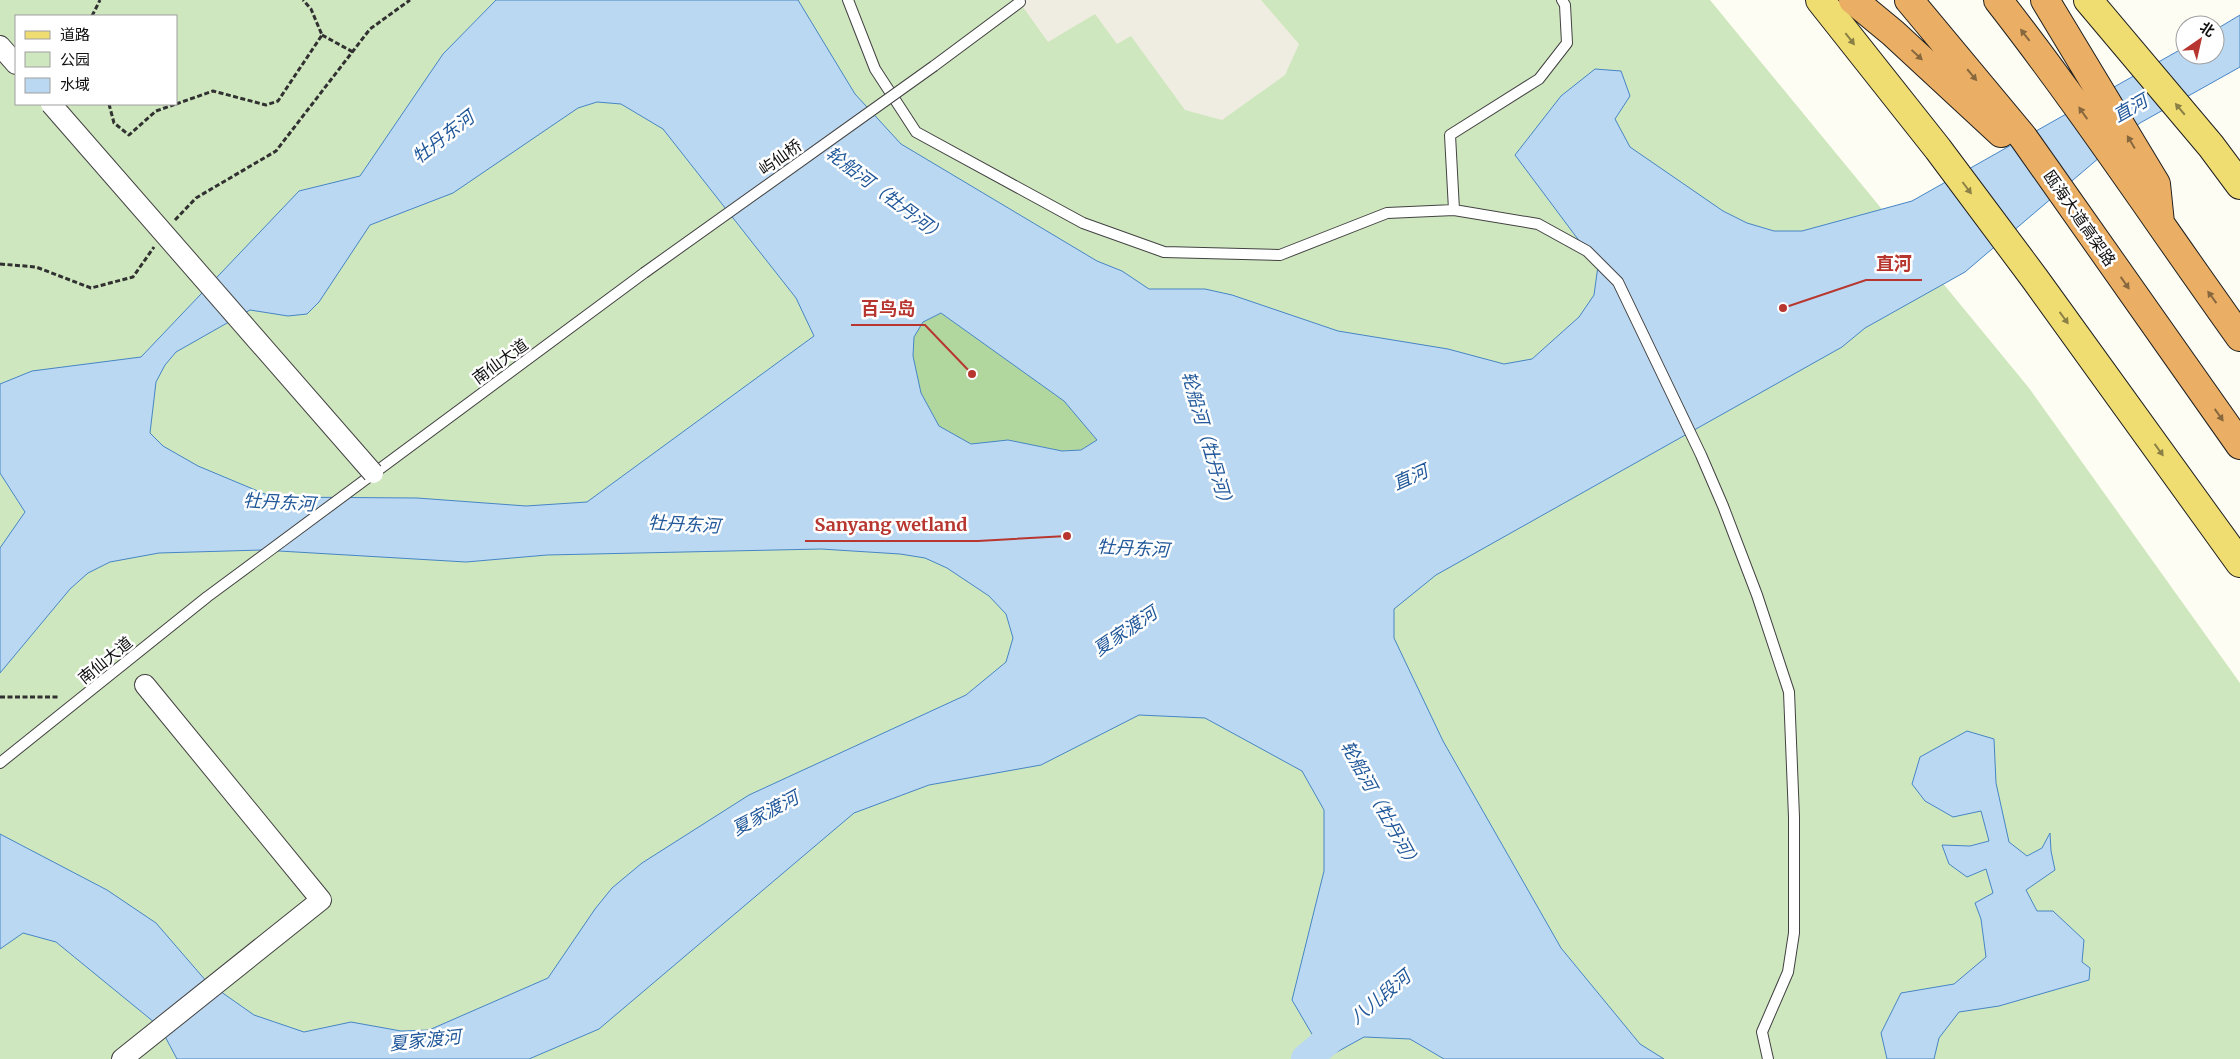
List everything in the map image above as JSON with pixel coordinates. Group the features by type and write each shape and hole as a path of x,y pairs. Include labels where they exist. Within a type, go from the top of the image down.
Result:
{"highway":[{"path":"1853,0 1993,115"},
{"path":"1998,0 2148,190"},
{"path":"2045,0 2077,52 2148,190 2160,226 2240,337"},
{"path":"1913,6 1993,115"},
{"name":"瓯海大道高架路","path":"1993,115 2014,146 2087,228 2240,445"}],"main road":[{"path":"1820,0 1938,149 2035,278 2240,563"},
{"path":"2088,0 2211,146 2240,185"}],"street":[{"path":"0,46 15,63"},
{"path":"52,105 373,473"},
{"path":"122,1059 321,900 145,685"}],"lane":[{"path":"848,0 874,69 916,132 1083,223 1164,252 1280,255 1387,214 1454,210 1538,224 1587,251 1618,282 1702,456 1757,595 1789,692 1794,816 1794,934 1788,972 1762,1032 1768,1059"},
{"path":"1454,210 1450,135 1539,79 1566,43 1564,4 1562,0"},
{"name":"屿仙桥","path":"644,273 934,66 1020,2"},
{"name":"南仙大道","path":"0,763 207,598 644,273"}],"path":[{"path":"92,15 100,0"},
{"path":"303,0 311,9 322,36 353,52"},
{"path":"172,224 196,198 276,151 370,29 410,0"},
{"path":"178,103 213,91 266,105 278,101 322,36"},
{"path":"110,105 114,124 129,135 156,111 173,105"},
{"path":"0,264 36,267 91,288 133,277 155,246"},
{"path":"0,697 60,697"}],"green space":[{"path":"0,0 1710,0 2029,388 2240,683 2240,1059 0,1059"},
{"path":"941,313 1064,401 1097,440 1081,450 1062,451 1008,440 971,444 939,426 921,393 913,356 914,337 923,322"}],"shaded area":[{"path":"1018,0 1261,0 1299,44 1285,75 1222,120 1185,110 1131,36 1117,44 1095,14 1048,42"}],"water":[{"path":"496,0 798,0 855,94 901,144 1097,261 1122,271 1149,289 1205,289 1232,295 1338,331 1448,349 1504,364 1532,359 1579,317 1594,295 1598,266 1515,155 1561,96 1595,69 1621,71 1630,96 1615,119 1630,147 1723,211 1747,223 1774,231 1802,231 1912,201 2175,53 2175,65 2225,65 2225,24 2240,15 2240,67 2140,123 1965,272 1865,328 1842,347 1436,575 1394,609 1394,638 1443,741 1561,948 1640,1044 1664,1059 1444,1059 1410,1039 1364,1037 1326,1058 1292,1000 1324,871 1324,810 1302,771 1205,718 1139,715 1041,765 929,785 854,813 599,1029 529,1059 177,1059 160,1027 56,942 23,933 0,949 0,834 107,890 156,923 207,982 254,1015 304,1032 351,1022 401,1031 429,1030 548,978 595,909 612,888 642,863 749,795 966,695 1006,662 1013,638 1006,614 989,596 947,568 925,558 900,554 821,549 547,555 466,562 262,550 159,553 110,562 88,573 70,589 0,673 0,548 25,512 0,473 0,384 32,371 141,357 299,191 360,176 443,54","holes":["597,102 621,104 663,129 796,298 814,336 587,502 526,506 417,498 272,497 198,466 163,446 150,433 156,382 165,365 176,352 250,310 288,316 307,314 319,302 370,225 453,193 578,108","941,313 1064,401 1097,440 1081,450 1062,451 1008,440 971,444 939,426 921,393 913,356 914,337 923,322"]},
{"path":"1967,731 1994,739 1996,783 2009,842 2027,856 2042,848 2050,833 2055,870 2026,890 2037,911 2053,911 2084,940 2082,962 2090,968 2089,980 1999,1006 1959,1012 1939,1038 1934,1059 1887,1059 1881,1033 1901,993 1954,984 1986,957 1981,919 1975,903 1993,893 1986,869 1967,877 1949,864 1942,845 1970,846 1989,841 1981,811 1953,817 1925,801 1912,784 1920,757"}],"waterway":[{"name":"八儿段河","path":"1306,1059 1352,1020"}],"place":[{"name":"直河","path":"1783,308"},
{"name":"百鸟岛","path":"972,374"},
{"name":"Sanyang wetland","path":"1067,536"}],"water label":[{"name":"牡丹东河","path":"443,137"},
{"name":"轮船河（牡丹河）","path":"886,194"},
{"name":"轮船河（牡丹河）","path":"1208,441"},
{"name":"牡丹东河","path":"279,502"},
{"name":"牡丹东河","path":"684,524"},
{"name":"牡丹东河","path":"1133,548"},
{"name":"夏家渡河","path":"1125,631"},
{"name":"轮船河（牡丹河）","path":"1381,805"},
{"name":"夏家渡河","path":"765,813"},
{"name":"夏家渡河","path":"425,1040"}]}
